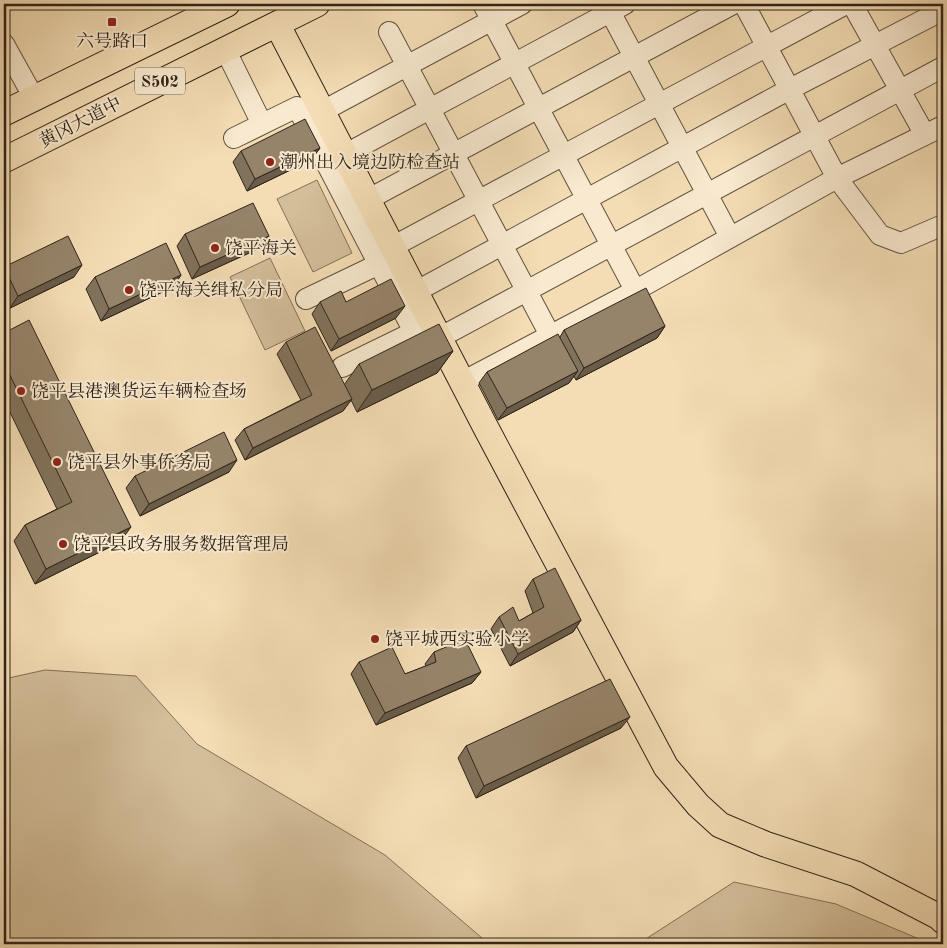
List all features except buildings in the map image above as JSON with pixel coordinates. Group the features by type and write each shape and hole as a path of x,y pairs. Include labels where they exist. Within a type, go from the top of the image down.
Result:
{"main road":[{"name":"S502","path":"4,113 227,4"},
{"name":"黄冈大道中","path":"4,160 317,4"},
{"path":"277,24 367,200 385,256 415,292 666,767 698,805 720,825 765,844 856,874 939,917 943,921"}],"street":[{"path":"321,112 407,66 488,12 522,4"},
{"path":"367,200 733,4"},
{"path":"744,4 837,178 880,235 901,243 943,225"},
{"path":"306,299 385,256 478,200 846,4"},
{"path":"852,4 925,135"},
{"path":"344,155 515,63 614,6 634,57 730,237"},
{"path":"415,292 790,89 943,10"},
{"path":"488,12 635,290"},
{"path":"389,32 550,336"},
{"path":"4,44 34,98"},
{"path":"225,49 262,124"},
{"path":"439,338 943,67"},
{"path":"234,138 297,107 385,256 414,332 342,367"},
{"path":"462,382 635,290 837,178 943,126"}],"shaded area":[{"path":"317,180 352,253 313,272 277,199"},
{"path":"270,258 305,331 265,350 230,277"},
{"path":"45,670 136,676 197,744 385,855 489,944 4,944 4,679"},
{"path":"734,882 836,904 931,944 638,944"}],"place":[{"name":"六号路口","path":"112,22"},
{"name":"潮州出入境边防检查站","path":"270,162"},
{"name":"饶平海关","path":"215,248"},
{"name":"饶平海关缉私分局","path":"129,290"},
{"name":"饶平县港澳货运车辆检查场","path":"21,391"},
{"name":"饶平县外事侨务局","path":"57,462"},
{"name":"饶平县政务服务数据管理局","path":"63,544"},
{"name":"饶平城西实验小学","path":"375,639"}]}
